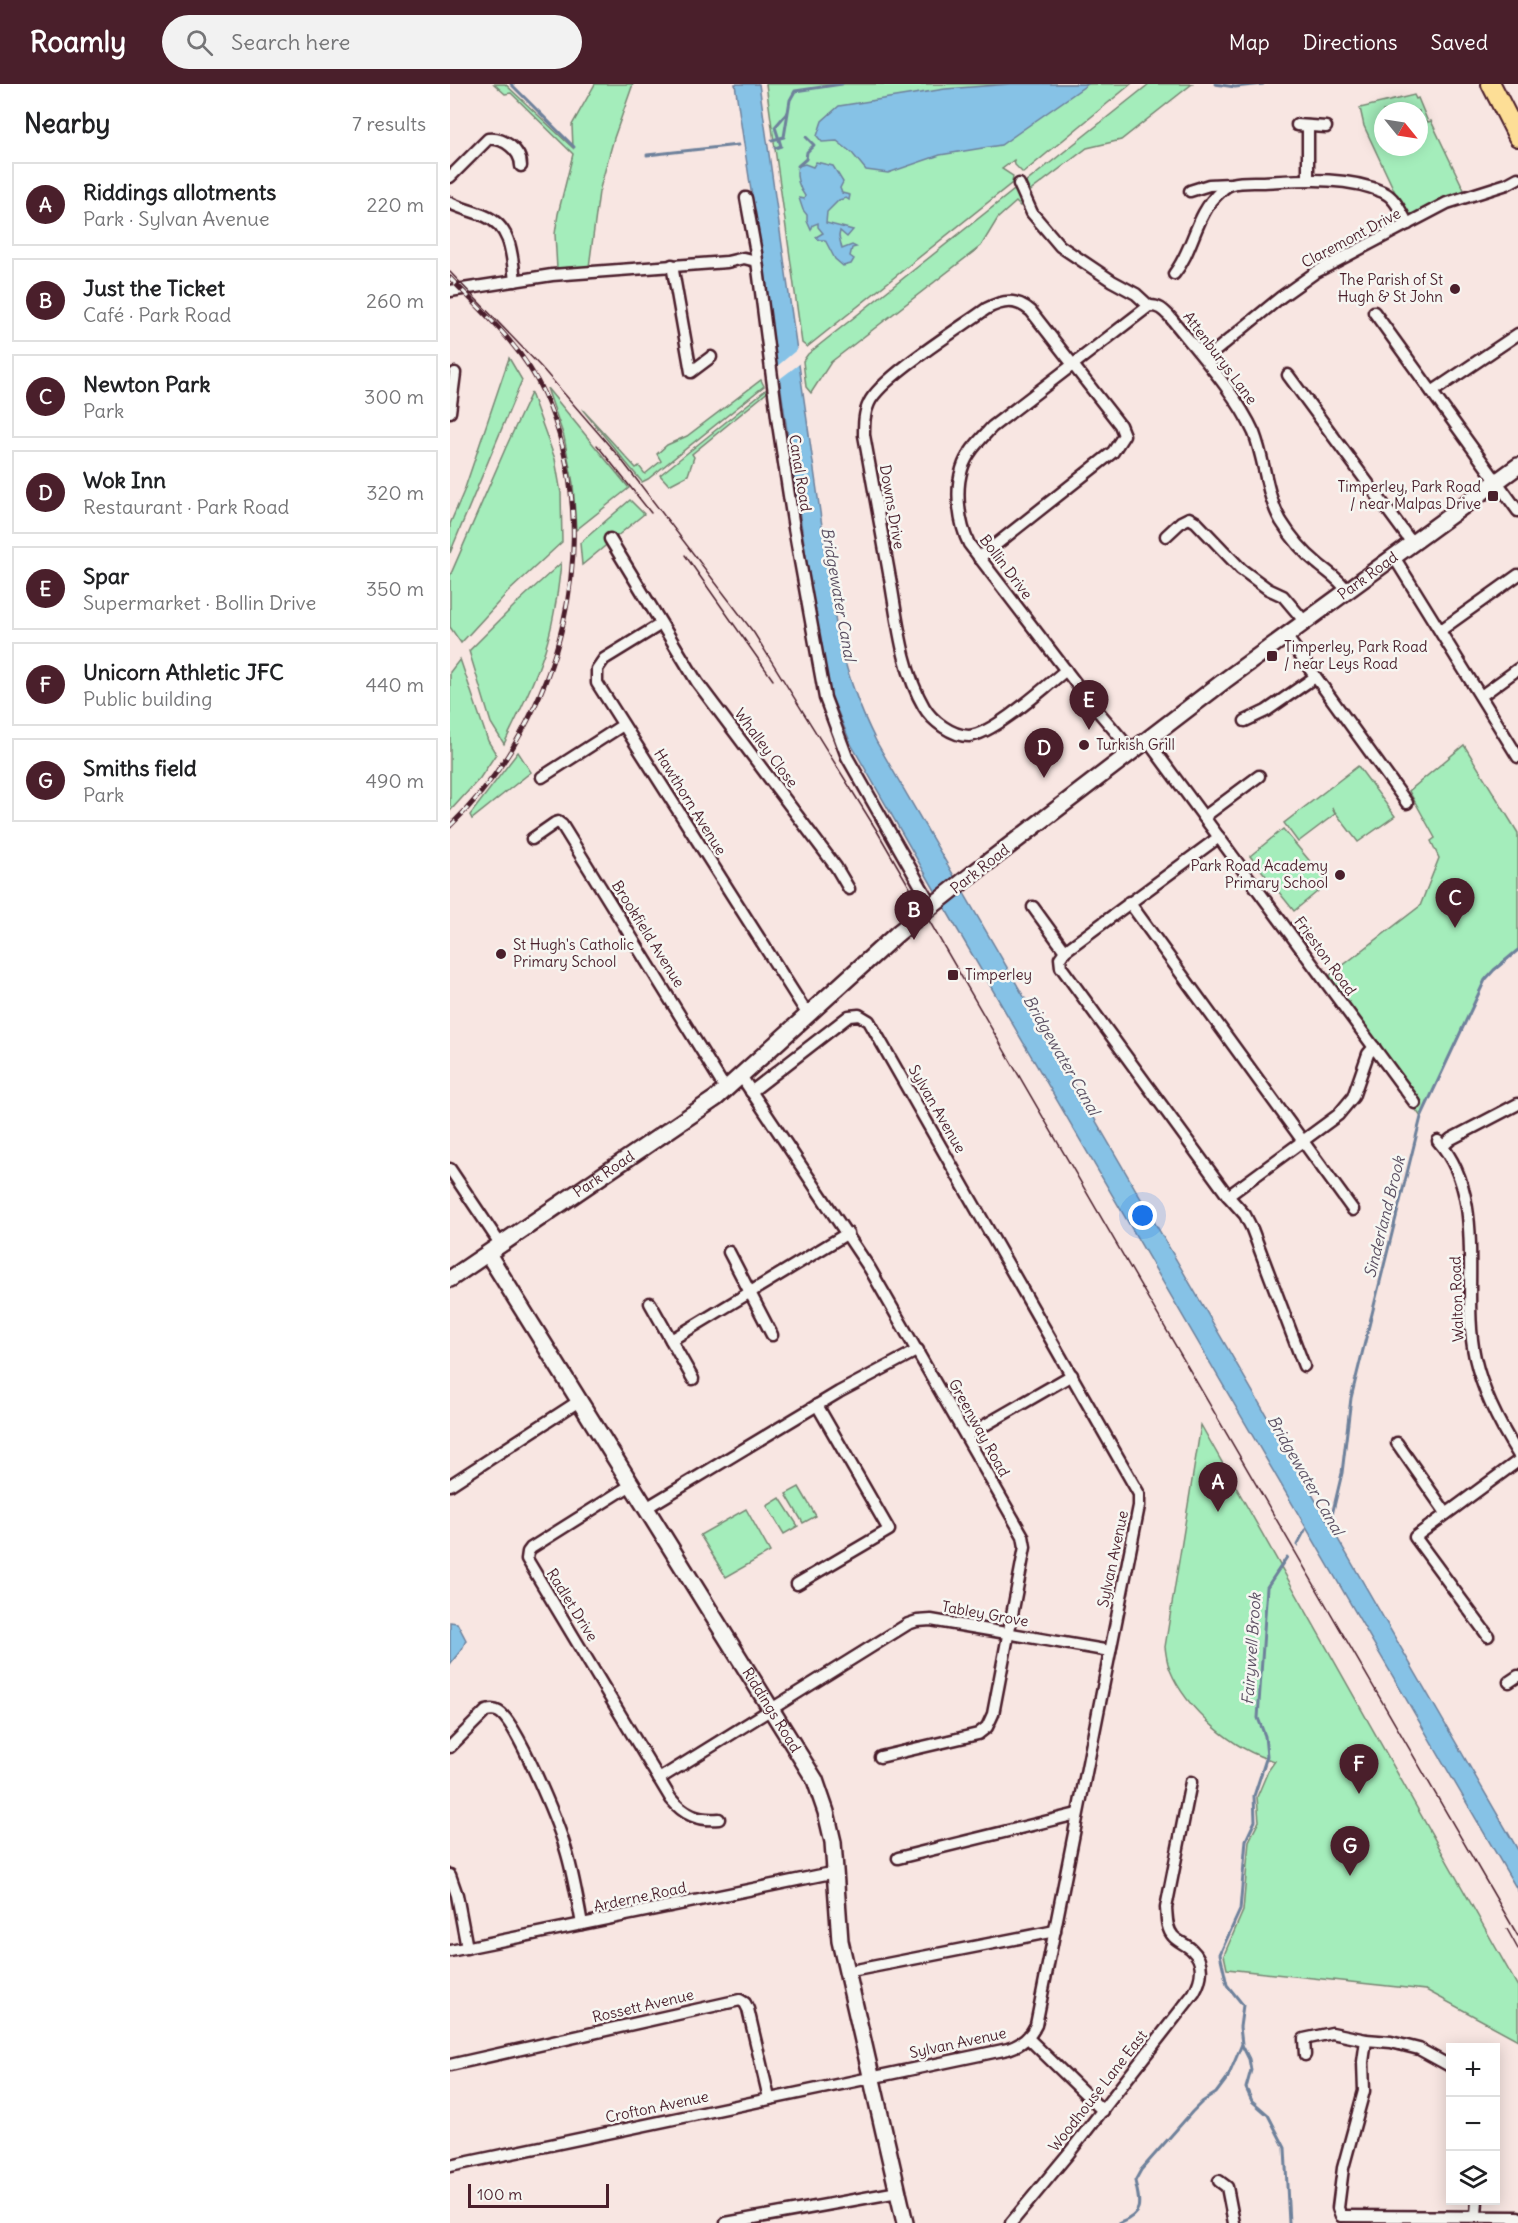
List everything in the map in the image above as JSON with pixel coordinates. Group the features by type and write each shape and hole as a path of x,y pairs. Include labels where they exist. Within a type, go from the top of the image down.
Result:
{"highway":[{"path":"1491,84 1514,116 1518,137"}],"main road":[{"name":"Park Road","path":"450,1279 616,1168 726,1090 898,933 975,872 1132,751 1518,466"},
{"name":"Riddings Road","path":"488,1254 818,1786 830,1825 836,1872 840,1941 846,1972 905,2223"}],"street":[{"path":"1308,180 1303,126 1326,127"},
{"path":"450,177 488,139 497,138 506,142 519,156 521,166"},
{"name":"Claremont Drive","path":"1214,352 1281,297 1316,272 1447,203 1508,184 1518,178"},
{"path":"1190,191 1215,184 1308,180 1342,182 1382,192 1393,200 1408,224"},
{"name":"Attenburys Lane","path":"1019,184 1032,213 1060,246 1112,281 1136,294 1149,306 1162,309 1170,317 1238,405 1254,433 1279,518 1305,554 1335,578 1347,591"},
{"path":"1174,274 1190,247 1201,215 1219,193 1232,184"},
{"name":"Canal Road","path":"746,198 794,528 825,698 847,758 932,906"},
{"path":"450,202 489,218 501,228 510,243 515,280"},
{"path":"450,291 552,275 727,262 744,258 756,261"},
{"path":"672,265 691,372 711,357"},
{"name":"Downs Drive","path":"979,558 1113,452 1124,435 1120,425 1025,306 1010,301 999,302 986,309 887,381 873,396 864,418 864,435 900,635 914,689 930,716 958,734 968,736 981,733 1000,722 1066,670"},
{"name":"Bollin Drive","path":"1132,751 969,544 961,525 960,478 963,465 979,441 992,427 1149,306"},
{"path":"1374,312 1518,511"},
{"path":"1432,392 1518,334"},
{"path":"450,412 455,373"},
{"path":"1288,375 1412,543"},
{"path":"1166,536 1189,518 1196,522 1241,569 1268,589 1283,596 1305,622"},
{"name":"Whalley Close","path":"610,538 697,682 830,859 849,889"},
{"path":"1394,557 1518,757"},
{"path":"1441,630 1518,575"},
{"name":"Hawthorn Avenue","path":"661,624 604,659 597,669 599,687 808,1015"},
{"path":"1286,636 1407,803"},
{"path":"1481,696 1518,669"},
{"path":"1245,721 1272,707 1315,677"},
{"path":"542,777 623,725"},
{"name":"Frieston Road","path":"1147,740 1415,1103"},
{"path":"1204,818 1259,776"},
{"name":"Brookfield Avenue","path":"532,839 555,823 562,825 726,1090"},
{"path":"1219,837 1065,951 1060,958 1061,967 1228,1196 1245,1215 1304,1366"},
{"path":"1129,902 1353,1210"},
{"path":"1033,908 1065,951"},
{"name":"Sylvan Avenue","path":"752,1092 849,1016 855,1015 867,1019 1136,1487 1140,1500 1038,2018 1032,2033 1028,2038 1008,2049 870,2077"},
{"path":"1228,1196 1338,1115 1349,1103 1368,1054 1374,1047"},
{"name":"Greenway Road","path":"741,1076 848,1233 918,1350 1024,1542 993,1714 983,1732 880,1757"},
{"name":"Walton Road","path":"1518,1104 1441,1144 1454,1167 1469,1215 1471,1240 1469,1299 1475,1357 1484,1389 1495,1414 1518,1454"},
{"path":"450,1169 501,1245"},
{"path":"671,1340 848,1233"},
{"path":"729,1252 771,1335"},
{"path":"650,1302 692,1379"},
{"path":"646,1508 817,1405 918,1350"},
{"path":"966,1436 1072,1375"},
{"path":"450,1485 579,1401"},
{"path":"797,1584 890,1530 817,1405"},
{"path":"1396,1443 1446,1513"},
{"path":"1488,1636 1415,1537 1518,1461"},
{"name":"Radlet Drive","path":"631,1485 531,1548 526,1557 659,1779"},
{"name":"Tabley Grove","path":"659,1779 912,1622 931,1620 1110,1650"},
{"path":"450,1747 486,1711 496,1710 504,1716 528,1758 560,1833 582,1924"},
{"path":"659,1779 671,1799 685,1812 702,1820 719,1819"},
{"name":"Woodhouse Lane East","path":"1011,2223 1103,2111 1194,1993 1200,1982 1201,1964 1198,1957 1192,1949 1173,1936 1168,1928 1166,1908 1191,1782"},
{"path":"898,1858 1077,1814"},
{"name":"Arderne Road","path":"450,1951 836,1872"},
{"path":"450,1875 457,1895 467,1948"},
{"path":"846,1972 1055,1931"},
{"name":"Rossett Avenue","path":"450,2065 740,2000 748,2009 769,2098"},
{"path":"1305,2055 1302,2035 1332,2033 1406,2045 1446,2064"},
{"path":"1028,2038 1103,2111"},
{"path":"1366,2040 1363,2062 1364,2091 1343,2168 1338,2219 1476,2215 1518,2217"},
{"name":"Crofton Avenue","path":"450,2166 870,2077"},
{"path":"1219,2181 1227,2187 1234,2223"},
{"path":"726,2223 898,2192"},
{"path":"1476,2215 1477,2205"}],"green space":[{"path":"494,84 505,84 573,148 572,125 595,84 633,84 614,138 599,192 589,267 557,269 555,234 573,154 511,93 505,94"},
{"path":"766,84 1131,84 1023,173 1015,165 1014,160 1002,169 1013,176 1012,183 807,347 802,343"},
{"path":"1149,84 1192,84 1121,140 1087,148 1029,192 1025,183"},
{"path":"1414,95 1416,99 1418,98 1420,102 1385,102"},
{"path":"1374,105 1374,147 1364,126 1360,108"},
{"path":"1431,121 1465,192 1408,220 1378,156 1428,156 1428,122"},
{"path":"1018,187 1025,204 1020,206 1016,202 998,218 981,246 831,362 811,393 806,387 803,361 808,354"},
{"path":"509,358 522,380 450,553 450,524 464,491"},
{"path":"761,380 764,386 642,482 582,409 636,468 639,466 645,474 661,461 657,454 667,445 687,436"},
{"path":"547,388 629,488 576,530 573,483 564,437"},
{"path":"768,388 770,390 692,454 694,457 688,475 669,485 660,475"},
{"path":"531,393 555,459 561,493 562,542 508,592 461,643 450,627 450,576"},
{"path":"630,500 644,514 582,565 580,543"},
{"path":"561,563 551,629 545,650 504,744 491,723 469,651"},
{"path":"460,659 488,741 496,754 480,778 450,811 450,672"},
{"path":"1464,745 1518,833 1518,950 1485,980 1421,1117 1324,980 1420,906 1439,858 1431,841 1435,838 1409,791"},
{"path":"518,752 531,772 472,819 470,815"},
{"path":"1358,766 1395,816 1358,842 1332,808 1335,814 1298,842 1284,823"},
{"path":"1283,829 1328,883 1294,911 1250,856"},
{"path":"1201,1425 1518,1987 1518,2040 1426,1990 1227,1969 1224,1955 1243,1911 1249,1841 1259,1821 1257,1797 1275,1761 1244,1748 1213,1726 1187,1699 1177,1685 1167,1662 1165,1647"},
{"path":"799,1487 816,1516 803,1523 786,1494"},
{"path":"780,1498 798,1526 784,1534 767,1506"},
{"path":"746,1509 770,1552 726,1577 700,1535"}],"water":[{"path":"735,84 759,84 836,624 847,670 863,714 877,743 1518,1850 1518,1891 851,744 831,695 819,643"},
{"path":"1011,84 1088,84 1001,145 940,155 888,173 866,170 852,153 837,141 822,142 817,136 822,121 839,106 945,89"},
{"path":"816,162 833,166 843,182 840,188 842,193 850,195 849,200 846,198 839,200 827,212 826,223 853,230 847,237 840,231 839,236 842,249 852,245 856,247 852,248 850,256 854,259 851,264 843,266 835,259 825,240 819,240 816,237 823,233 818,223 813,225 811,230 807,215 803,210 799,198 804,199 805,196 798,182 798,166 805,164 813,167"},
{"path":"450,1622 457,1623 466,1640 450,1664"}],"pier":[{"path":"800,347 802,362 777,381 775,368"}],"waterway":[{"path":"511,84 574,147"},
{"path":"772,140 784,137 790,100 795,91 842,84"},
{"path":"1215,84 1235,87 1263,84"},
{"path":"775,148 781,146 775,127 787,113"},
{"path":"798,166 806,159 807,152 814,145 806,137"},
{"path":"647,155 738,145"},
{"name":"Sinderland Brook","path":"1332,1515 1342,1473 1351,1398 1421,1117 1485,980 1518,950"},
{"name":"Fairywell Brook","path":"1297,1545 1305,1530"},
{"name":"Fairywell Brook","path":"1120,2223 1128,2220 1137,2212 1139,2202 1135,2181 1141,2170 1192,2112 1216,2093 1228,2077 1242,2044 1240,2027 1243,2005 1227,1985 1220,1954 1240,1910 1246,1840 1255,1821 1254,1796 1267,1756 1265,1736 1258,1718 1267,1587 1287,1557"},
{"path":"1242,2045 1249,2059 1251,2070 1246,2088 1252,2101 1268,2115 1285,2148 1289,2223"}],"tram line":[{"path":"450,272 541,367 620,458 754,633 877,831 1518,1936"},
{"path":"597,445 651,513"},
{"path":"685,555 773,680"},
{"path":"1507,1929 1518,1949"}],"railway":[{"path":"450,278 502,332 536,378 563,449 572,507 572,566 563,624 546,680 521,734 489,783 450,826"}],"place":[{"name":"The Parish of St Hugh & St John","path":"1455,289"},
{"name":"Timperley, Park Road / near Malpas Drive","path":"1493,496"},
{"name":"Timperley, Park Road / near Leys Road","path":"1272,656"},
{"name":"Spar","path":"1089,730"},
{"name":"Turkish Grill","path":"1084,745"},
{"name":"Wok Inn","path":"1044,778"},
{"name":"Park Road Academy Primary School","path":"1340,875"},
{"name":"Newton Park","path":"1455,928"},
{"name":"Just the Ticket","path":"914,940"},
{"name":"St Hugh's Catholic Primary School","path":"501,954"},
{"name":"Timperley","path":"953,975"},
{"name":"Riddings allotments","path":"1218,1512"},
{"name":"Unicorn Athletic JFC","path":"1359,1794"},
{"name":"Smiths field","path":"1350,1876"}],"water label":[{"name":"Bridgewater Canal","path":"839,594"},
{"name":"Bridgewater Canal","path":"1062,1055"},
{"name":"Bridgewater Canal","path":"1306,1475"}]}
